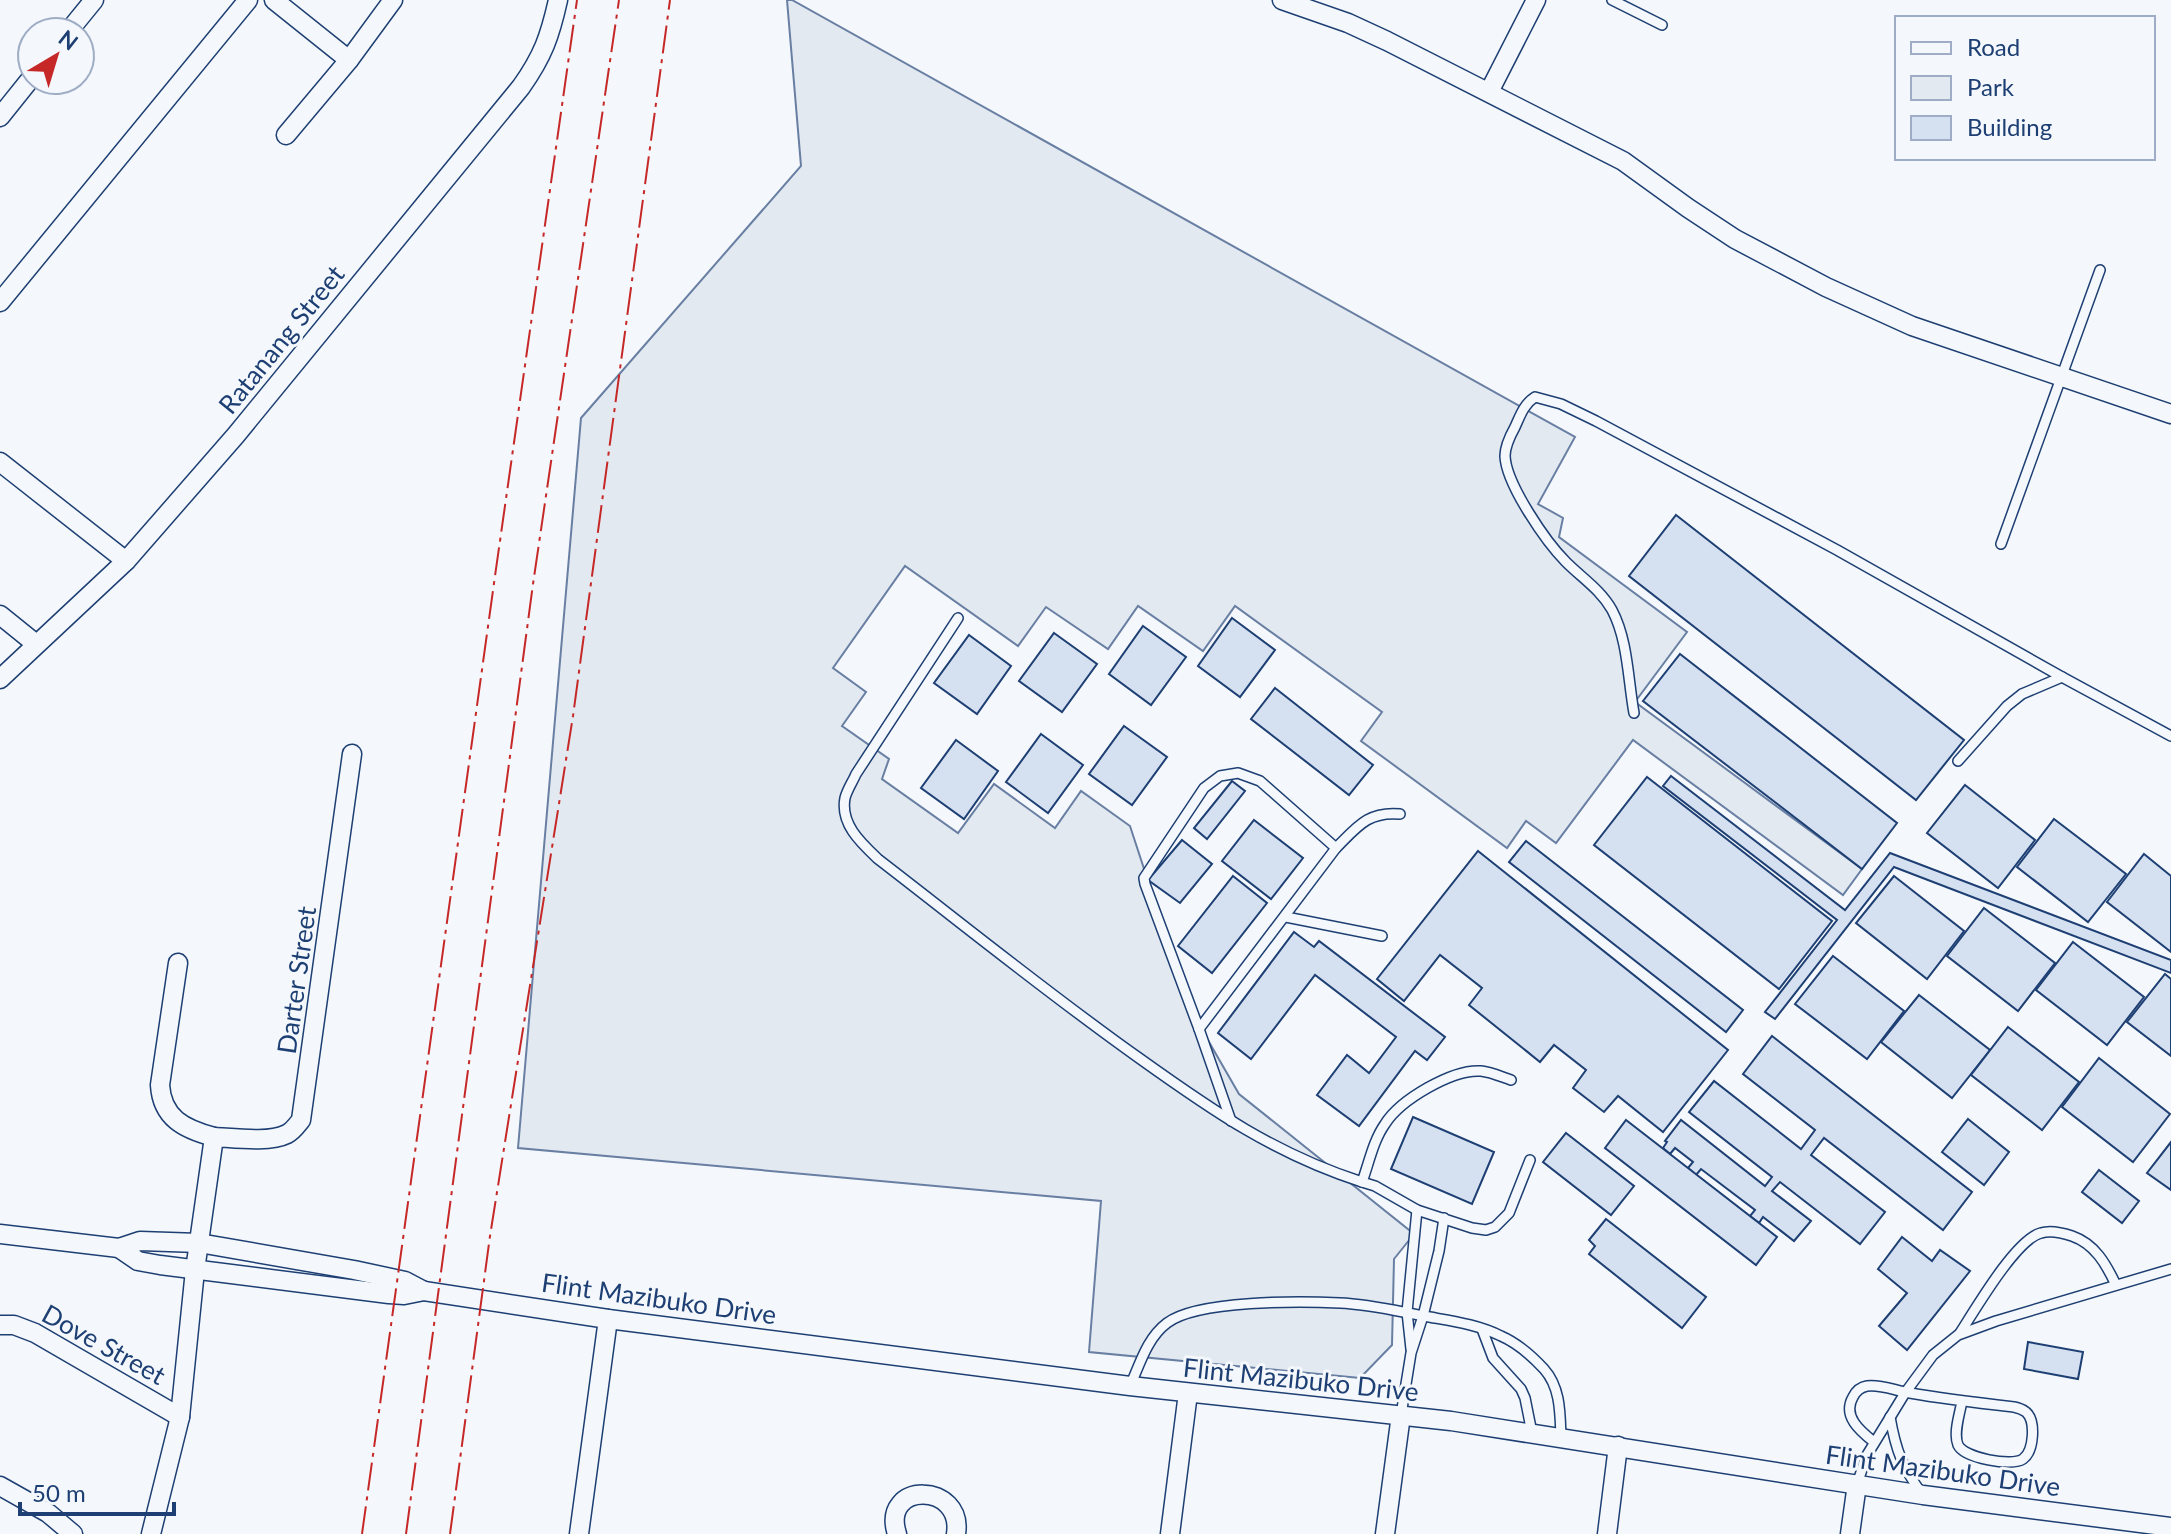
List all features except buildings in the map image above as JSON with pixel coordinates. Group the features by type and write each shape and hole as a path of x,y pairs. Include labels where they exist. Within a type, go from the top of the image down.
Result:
{"street":[{"path":"81,16 94,0"},
{"path":"0,302 248,0"},
{"path":"274,0 349,60"},
{"path":"286,135 349,60 393,0"},
{"name":"Ratanang Street","path":"0,679 126,561 246,423 521,87 547,44 558,0"},
{"path":"1282,0 1348,23 1623,161 1735,239 1826,287 1912,326 2171,414"},
{"path":"1489,92 1536,0"},
{"path":"0,117 17,96"},
{"path":"0,462 126,561"},
{"path":"0,615 36,644"},
{"name":"Darter Street","path":"178,963 160,1085 161,1099 167,1110 182,1125 214,1137 253,1139 287,1134 301,1120 352,754"},
{"path":"151,1534 180,1417 195,1270 214,1137"},
{"name":"Flint Mazibuko Drive","path":"0,1234 119,1248 140,1241 199,1243 405,1281 424,1291 608,1319 1130,1386 1401,1415 1923,1495 2171,1527"},
{"name":"Flint Mazibuko Drive","path":"119,1248 138,1261 195,1270 389,1294 424,1291"},
{"path":"579,1534 608,1319"},
{"name":"Dove Street","path":"0,1325 14,1325 35,1333 180,1417"},
{"path":"1170,1534 1188,1393"},
{"path":"1385,1534 1401,1415"},
{"path":"1607,1534 1618,1446"},
{"path":"1850,1534 1857,1484"},
{"path":"0,1486 48,1513 73,1534"},
{"path":"897,1534 894,1525 897,1512 901,1503 912,1494 939,1498 952,1509 957,1529"}],"lane":[{"path":"1612,0 1662,25"},
{"path":"2001,544 2100,270"},
{"path":"1634,713 1614,614 1598,590 1553,547 1511,480 1506,465 1506,447 1526,405 1535,397 1561,404 1596,421 1837,550 2171,736"},
{"path":"958,618 856,774 845,800 847,823 858,840 878,859 1092,1025 1231,1122 1285,1152 1330,1172 1375,1186 1417,1210 1486,1230 1495,1227 1509,1213 1530,1160"},
{"path":"1958,761 2007,706 2022,694 2062,677"},
{"path":"1231,1122 1144,878 1204,788 1220,776 1238,773 1260,781 1336,848"},
{"path":"1199,1029 1336,848 1358,825 1375,815 1400,814"},
{"path":"1286,917 1382,936"},
{"path":"1362,1182 1386,1121 1410,1099 1427,1088 1468,1072 1483,1071 1511,1080"},
{"path":"1411,1353 1407,1312 1417,1210"},
{"path":"1401,1415 1411,1353 1439,1251 1444,1218"},
{"path":"1857,1484 1874,1442 1905,1393 1933,1355 1958,1335 2012,1257 2032,1237 2041,1233 2068,1234 2081,1240 2103,1259 2116,1285"},
{"path":"1958,1335 1996,1321 2171,1271"},
{"path":"1130,1386 1148,1346 1167,1324 1181,1315 1243,1304 1343,1303 1470,1324 1521,1348 1546,1371 1553,1382 1558,1396 1561,1438"},
{"path":"1482,1329 1493,1358 1521,1389 1532,1433"},
{"path":"1874,1442 1861,1432 1850,1415 1854,1395 1858,1389 1869,1386 2014,1407 2027,1413 2031,1421 2032,1434 2027,1455 2018,1462 2006,1462 1969,1455 1961,1449 1957,1436 1962,1401"},
{"path":"1890,1417 1898,1455 1923,1495"}],"green space":[{"path":"787,0 792,0 1575,437 1538,504 1563,518 1559,537 1687,632 1635,702 1862,869 1843,895 1633,740 1556,843 1526,821 1507,848 1361,741 1382,712 1235,606 1203,651 1138,606 1108,649 1046,607 1018,646 905,566 833,668 866,692 842,726 889,759 882,779 958,833 994,784 1055,828 1081,791 1130,826 1190,1009 1239,1094 1414,1234 1394,1259 1392,1345 1360,1378 1089,1352 1101,1201 518,1148 581,418 801,166"}],"power":[{"path":"362,1534 577,0"},
{"path":"406,1534 533,584 619,0"},
{"path":"450,1534 490,1236 573,716 670,0"}]}
